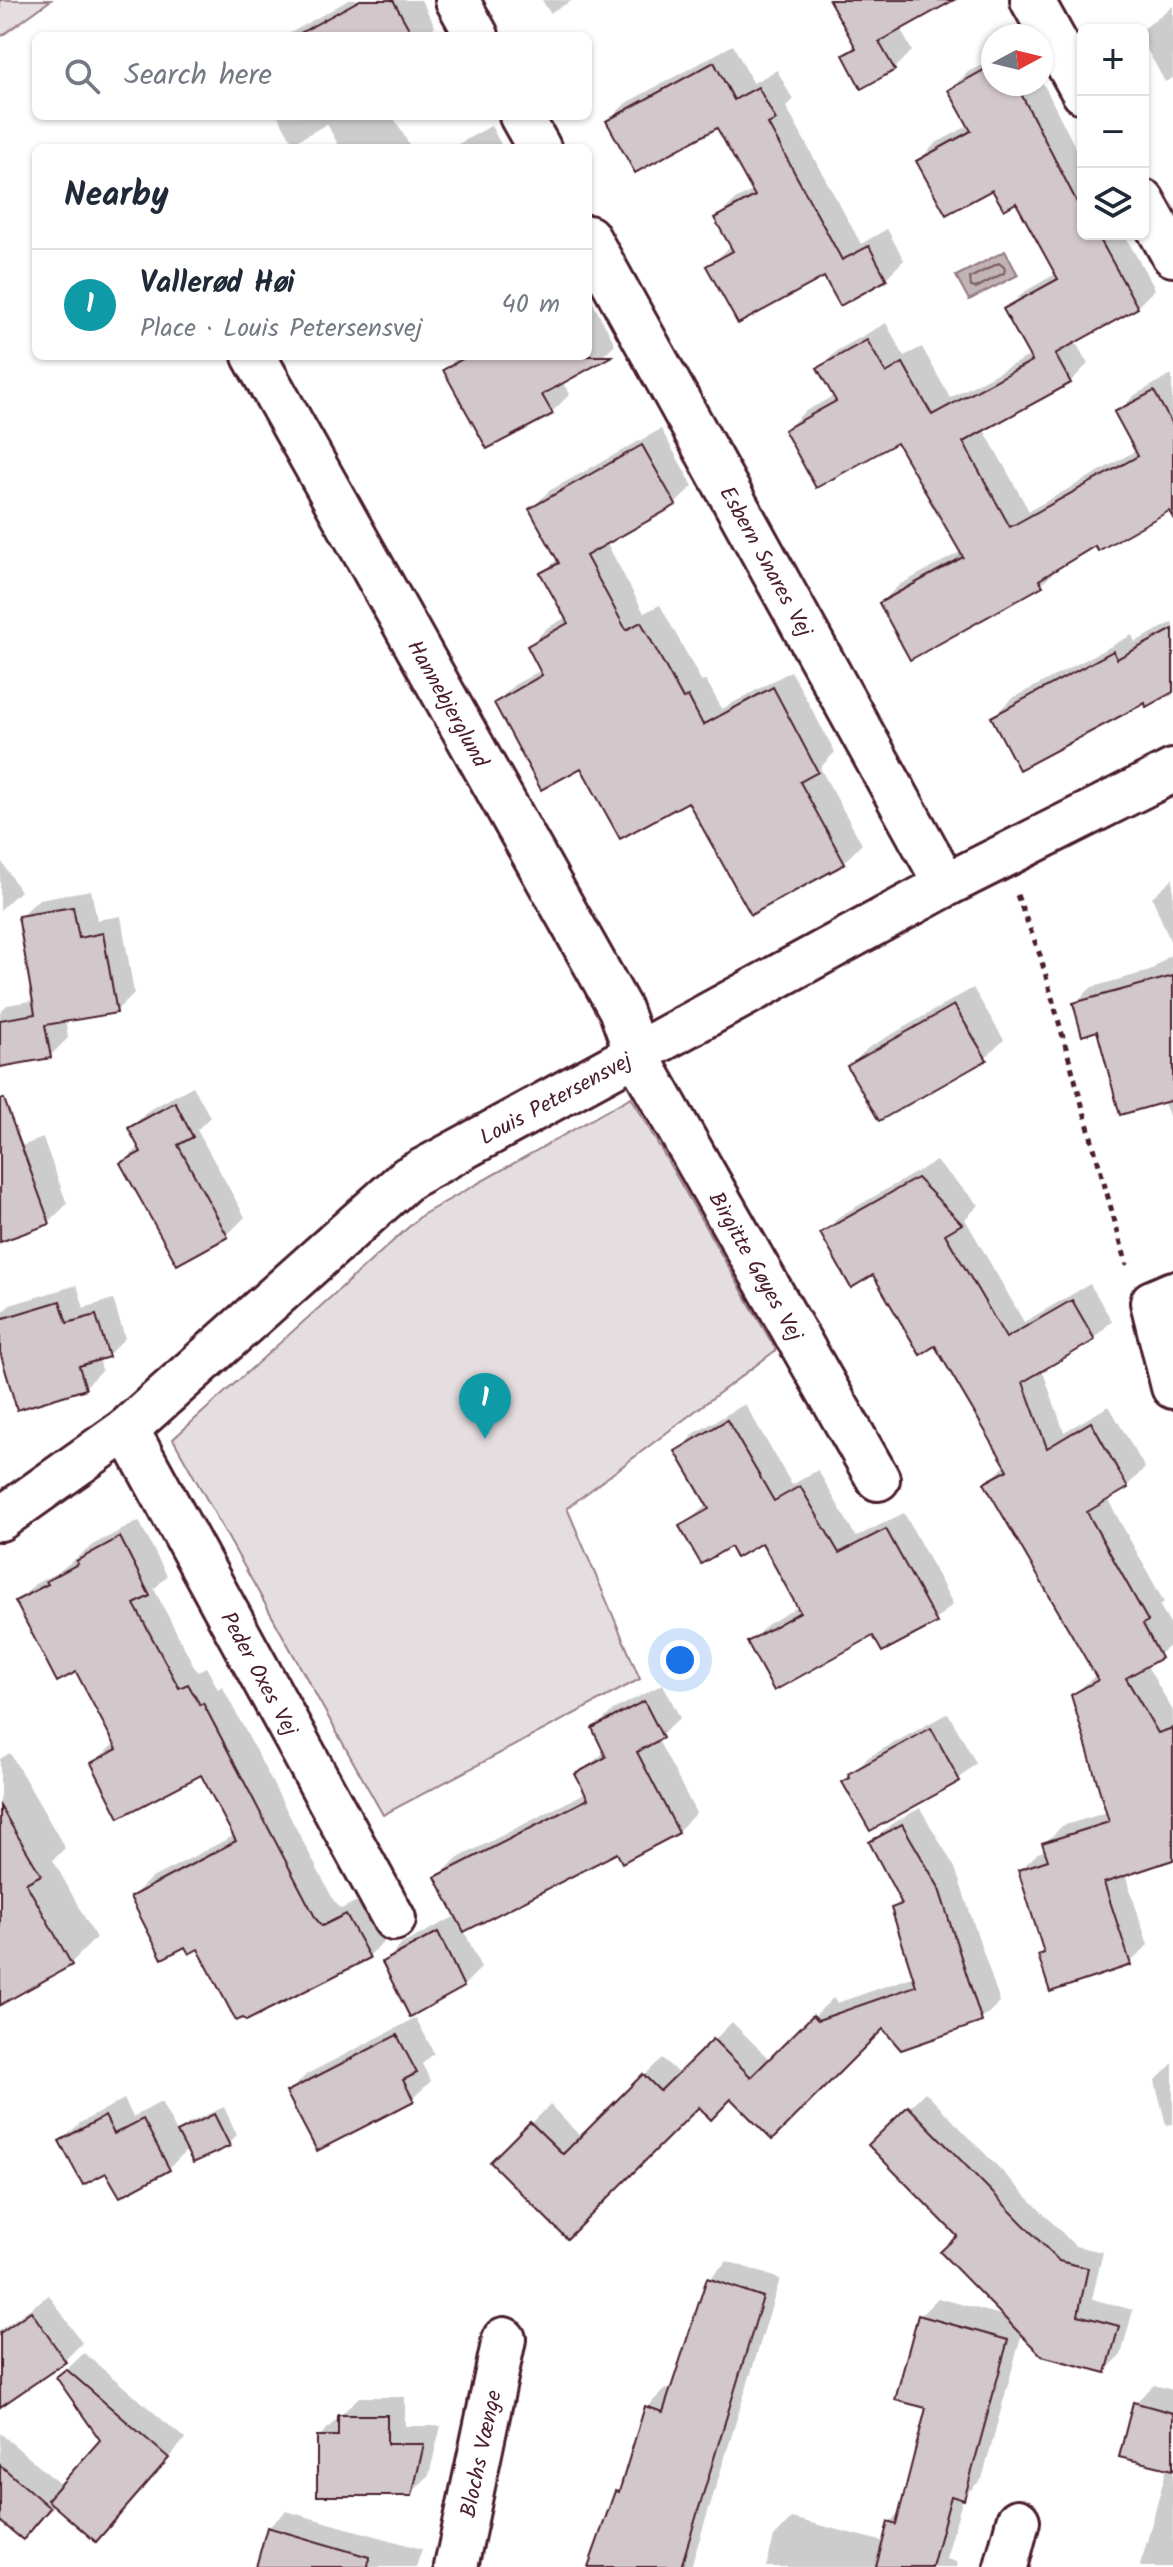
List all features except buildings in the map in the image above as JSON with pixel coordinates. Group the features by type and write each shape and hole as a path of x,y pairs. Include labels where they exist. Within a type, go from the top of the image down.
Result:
{"street":[{"path":"457,0 475,32"},
{"path":"1032,0 1077,81"},
{"path":"523,120 537,144"},
{"path":"1149,212 1173,255"},
{"name":"Esbern Snares Vej","path":"592,244 946,885"},
{"name":"Hannebjerglund","path":"256,360 620,1009 636,1054"},
{"name":"Louis Petersensvej","path":"0,1519 127,1429 408,1178 946,885 1173,771"},
{"name":"Birgitte Gøyes Vej","path":"636,1054 878,1479"},
{"path":"1163,1298 1173,1387"},
{"name":"Peder Oxes Vej","path":"127,1429 394,1919"},
{"name":"Blochs Vænge","path":"456,2567 504,2339"},
{"path":"1006,2567 1018,2521"}],"path":[{"path":"1022,906 1040,955 1130,1274 1163,1298"}],"shaded area":[{"path":"0,0 51,0 0,37"},
{"path":"631,1097 776,1350 567,1508 640,1679 383,1815 173,1439 422,1215"}],"water":[{"path":"1005,251 1018,275 969,300 956,276"}],"place":[{"name":"Vallerød Høi","path":"485,1439"}]}
